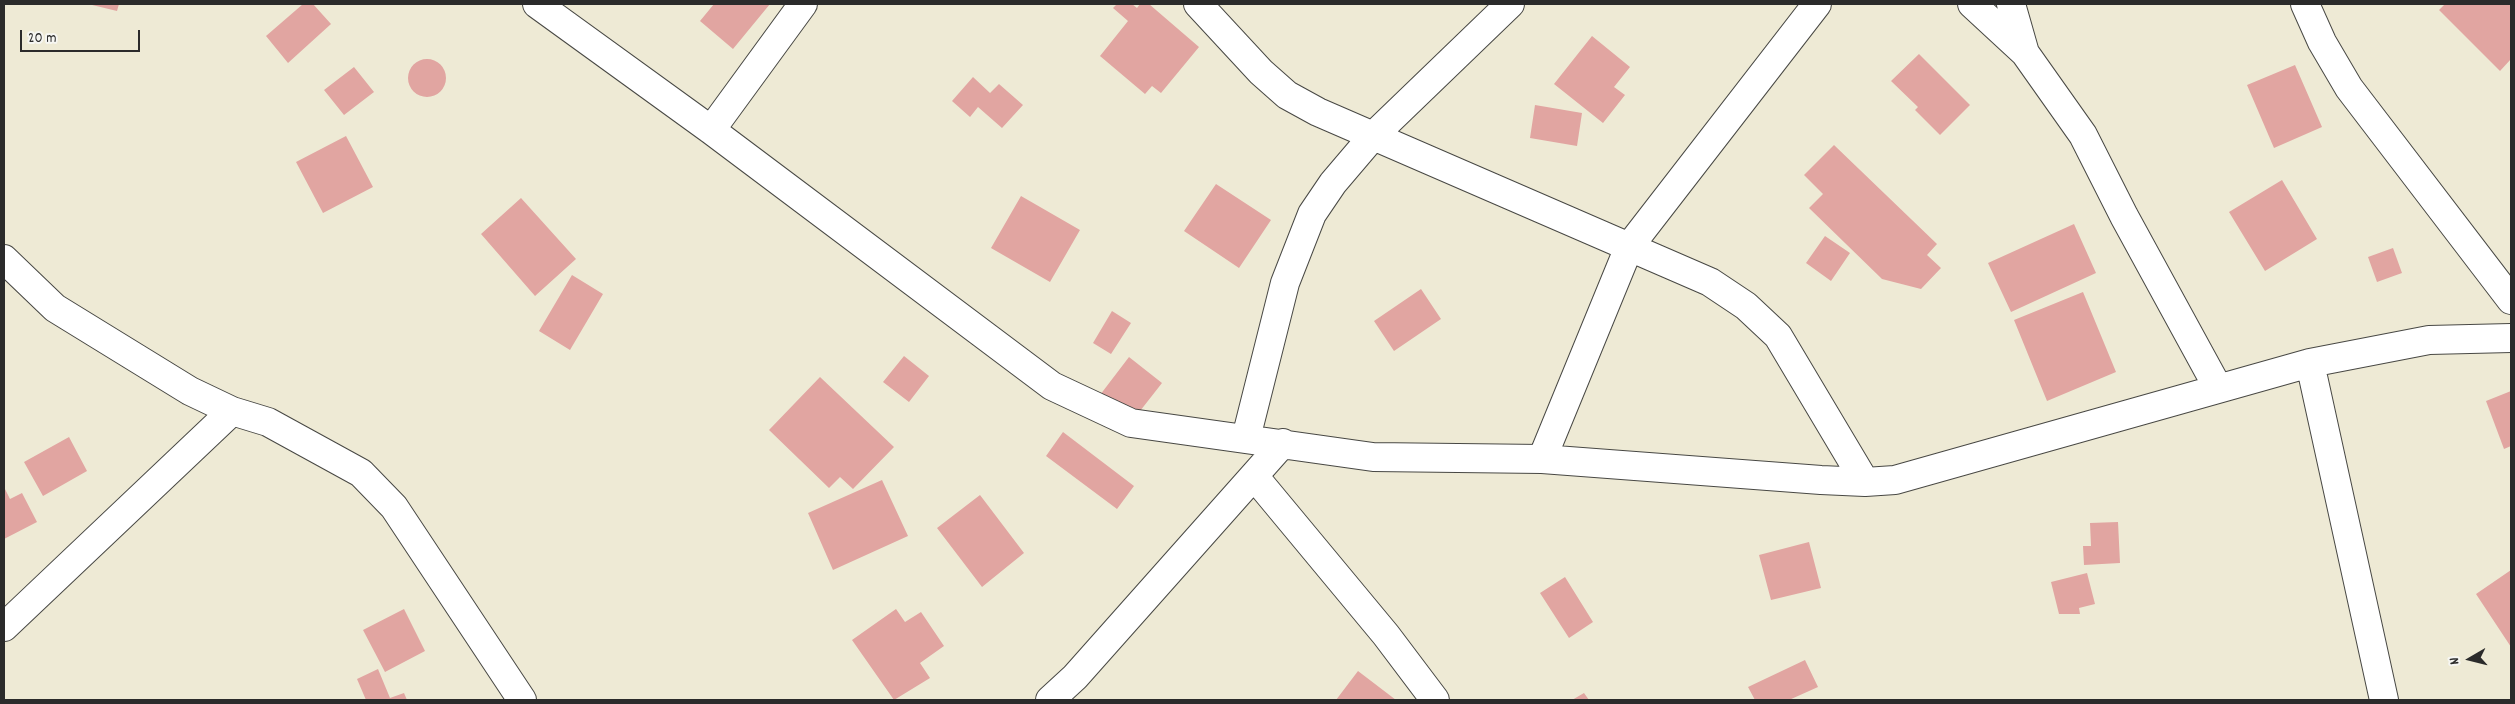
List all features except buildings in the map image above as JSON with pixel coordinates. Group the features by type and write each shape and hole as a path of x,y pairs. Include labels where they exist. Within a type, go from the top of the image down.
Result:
{"street":[{"path":"537,4 711,130 1052,386 1131,423 1373,457 1542,459 1865,482 1895,480 2310,363 2429,340 2511,338"},
{"path":"711,130 803,4"},
{"path":"1198,4 1261,72 1287,95 1318,112 1710,282 1746,306 1778,336 1865,482"},
{"path":"1246,438 1285,283 1312,214 1333,183 1373,136 1510,4"},
{"path":"1542,459 1629,247 1817,4"},
{"path":"1972,4 2026,53 2083,135 2124,216 2218,388"},
{"path":"2012,4 2026,53"},
{"path":"2306,4 2322,42 2350,88 2511,300"},
{"path":"4,260 55,308 190,391 232,411 268,422 361,473 394,507 522,700"},
{"path":"2310,363 2384,700"},
{"path":"4,627 232,411"},
{"path":"1050,700 1075,677 1283,443"},
{"path":"1254,476 1386,635 1435,700"}]}
